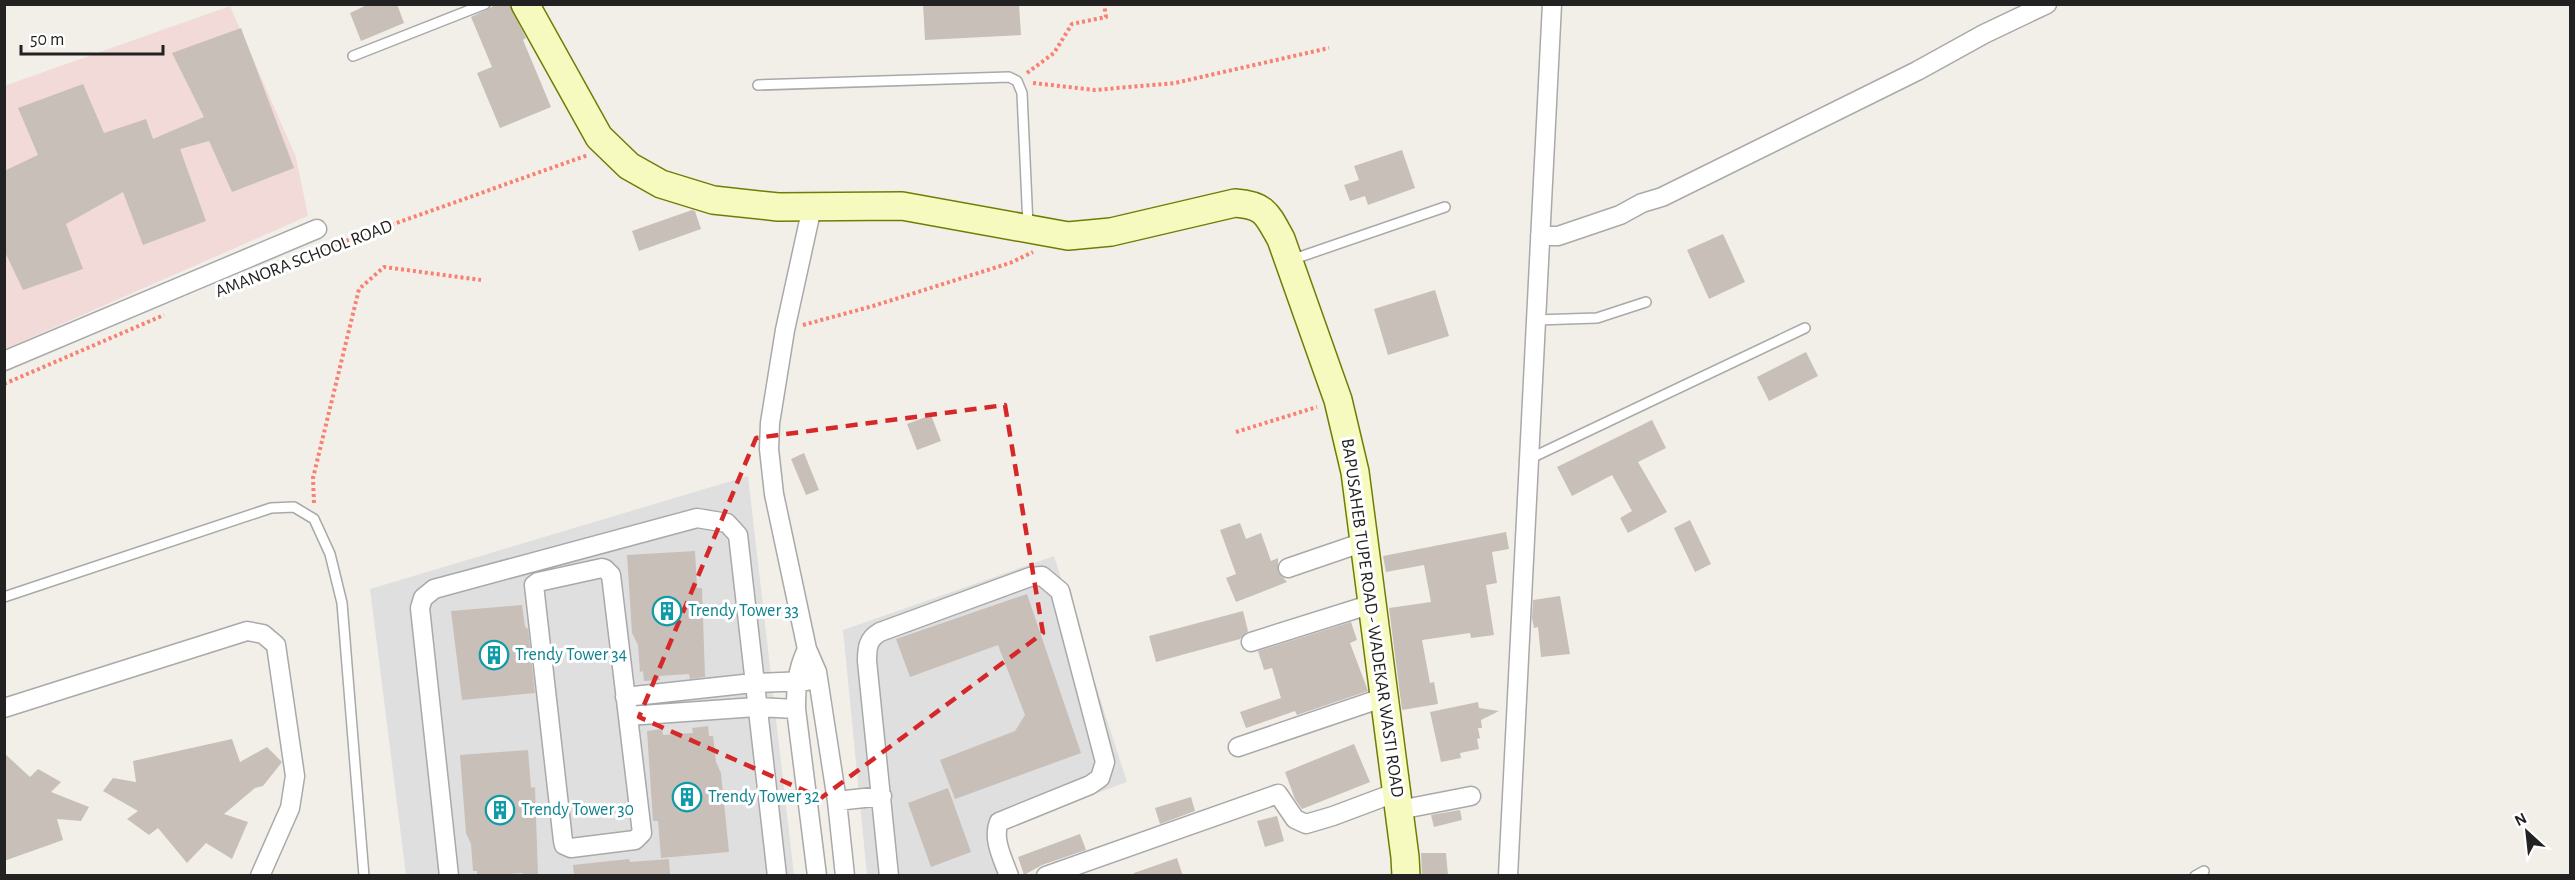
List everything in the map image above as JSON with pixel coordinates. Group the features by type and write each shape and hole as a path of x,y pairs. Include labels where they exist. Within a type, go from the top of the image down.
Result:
{"street":[{"name":"BAPUSAHEB TUPE ROAD - WADEKAR WASTI ROAD","path":"525,4 593,127 608,148 629,166 661,184 713,200 778,207 902,206 1068,236 1111,232 1234,203 1253,204 1268,216 1281,239 1338,400 1355,472 1406,876"},
{"path":"1508,876 1552,4"},
{"path":"1540,236 1558,236 1614,218 1642,203 1662,197 2047,4"},
{"path":"812,207 785,330 770,423 769,449 774,494 807,649 818,681 837,801 845,876"},
{"name":"AMANORA SCHOOL ROAD","path":"4,362 317,229"},
{"path":"449,876 420,608 427,593 697,518 711,518 727,523 738,535 753,684 777,876"},
{"path":"1288,568 1364,542"},
{"path":"602,568 611,575 628,716 641,836 635,840 566,847 560,818 534,587 536,583 602,568"},
{"path":"889,876 867,661 867,648 871,638 880,632 1030,577 1042,576 1060,591 1105,762 1100,778 1090,785 999,822 995,831 997,843 1009,876"},
{"path":"1251,642 1372,604"},
{"path":"4,708 247,631 263,633 276,645 295,777 290,808 260,876"},
{"path":"807,649 795,681 796,709 817,876"},
{"path":"626,697 753,684 818,681"},
{"path":"1238,747 1384,697"},
{"path":"628,716 756,707 796,709"},
{"path":"1046,876 1278,794 1295,819 1306,824 1398,801 1471,795"},
{"path":"837,801 882,796"}],"lane":[{"path":"353,56 485,4"},
{"path":"758,85 1009,77 1017,81 1022,93 1028,229"},
{"path":"1288,261 1445,207"},
{"path":"1536,320 1597,318 1646,302"},
{"path":"1529,459 1805,328"},
{"path":"4,597 271,508 294,507 314,519 330,554 342,603 364,876"}],"path":[{"path":"1017,81 1054,53 1072,24 1106,17 1104,4"},
{"path":"1017,81 1095,90 1175,83 1329,48"},
{"name":"AMANORA SCHOOL ROAD","path":"310,254 608,148"},
{"path":"785,330 873,306 1010,263 1068,236"},
{"path":"314,519 313,478 359,289 384,267 481,280"},
{"path":"4,384 168,314"},
{"path":"1236,432 1338,400"}],"highlighted area":[{"path":"1005,405 1043,633 821,798 639,717 756,438"}],"shaded area":[{"path":"230,6 296,157 308,216 5,349 4,86"},
{"path":"748,476 794,875 406,875 370,589"},
{"path":"1054,556 1127,782 1002,828 1016,875 867,875 843,630"}],"building":[{"path":"369,4 397,4 404,23 361,41 350,13"},
{"path":"498,4 509,4 526,38 523,40 551,107 500,128 477,73 492,67 471,17"},
{"path":"923,4 1019,4 1021,35 925,40"},
{"path":"241,28 294,168 232,192 209,141 180,149 206,221 143,245 123,192 66,224 83,269 23,290 4,250 4,171 38,155 18,108 83,84 104,133 146,119 153,139 204,117 172,53"},
{"path":"1402,150 1415,188 1368,205 1365,196 1350,201 1344,185 1359,180 1354,166"},
{"path":"692,210 695,211 701,229 639,251 632,231"},
{"path":"1723,234 1745,282 1709,299 1687,250"},
{"path":"1435,290 1449,336 1388,355 1374,309"},
{"path":"1806,352 1818,376 1769,401 1757,377"},
{"path":"931,415 941,441 917,450 907,424"},
{"path":"1652,420 1666,448 1638,462 1667,512 1628,533 1620,518 1632,511 1612,475 1572,496 1557,467"},
{"path":"804,453 819,490 806,495 791,459"},
{"path":"1690,520 1711,564 1695,572 1674,528"},
{"path":"1240,523 1246,539 1261,533 1271,561 1278,558 1278,572 1287,582 1236,602 1226,578 1236,574 1220,530"},
{"path":"1506,532 1509,549 1492,552 1497,583 1486,585 1494,635 1471,638 1470,633 1422,640 1430,683 1434,682 1438,704 1402,710 1389,608 1431,602 1424,565 1386,572 1383,556"},
{"name":"Trendy Tower 33","path":"695,551 697,588 702,588 705,677 690,679 689,674 659,676 660,680 644,681 643,671 640,672 638,645 632,633 627,555"},
{"path":"1027,594 1081,753 955,799 940,760 1015,731 1025,715 998,645 910,677 896,639"},
{"path":"1560,596 1570,654 1541,657 1538,627 1534,628 1532,618 1533,600"},
{"name":"Trendy Tower 34","path":"522,605 525,627 528,629 535,693 462,700 451,611"},
{"path":"1243,611 1248,631 1240,639 1156,662 1149,636"},
{"path":"1351,622 1357,640 1350,643 1368,691 1297,715 1295,711 1246,728 1240,712 1281,698 1272,668 1264,670 1258,651"},
{"path":"1478,702 1479,708 1499,711 1481,720 1482,728 1478,728 1480,738 1477,739 1479,749 1460,753 1461,758 1441,762 1430,712"},
{"name":"Trendy Tower 32","path":"708,726 709,736 713,736 716,762 721,773 729,852 661,858 658,821 653,821 647,731 662,729 663,735 693,733 692,728"},
{"path":"232,739 240,762 267,747 282,762 263,786 255,788 224,814 248,822 232,859 206,843 187,863 158,828 149,835 127,819 138,811 103,791 113,778 136,782 133,761"},
{"path":"1354,744 1370,782 1302,809 1295,799 1285,772"},
{"name":"Trendy Tower 30","path":"528,750 531,788 535,787 538,876 523,876 523,873 477,876 477,871 473,871 471,844 466,833 460,755"},
{"path":"4,753 30,777 38,769 61,782 51,792 89,807 81,821 57,819 63,840 4,861"},
{"path":"948,788 971,852 931,867 908,803"},
{"path":"1191,797 1195,811 1160,824 1155,808"},
{"path":"1460,810 1462,820 1434,827 1431,815"},
{"path":"1277,816 1284,841 1265,847 1257,821"},
{"path":"1080,834 1086,850 1042,865 1024,875 1018,857"},
{"path":"1421,853 1446,853 1448,875 1422,876"},
{"path":"1177,858 1183,876 1134,876 1134,873"},
{"path":"629,859 630,862 669,859 670,874 664,876 574,876 573,865"}],"place":[{"name":"Trendy Tower 33","path":"667,611"},
{"name":"Trendy Tower 34","path":"494,655"},
{"name":"Trendy Tower 32","path":"687,797"},
{"name":"Trendy Tower 30","path":"500,810"}]}
